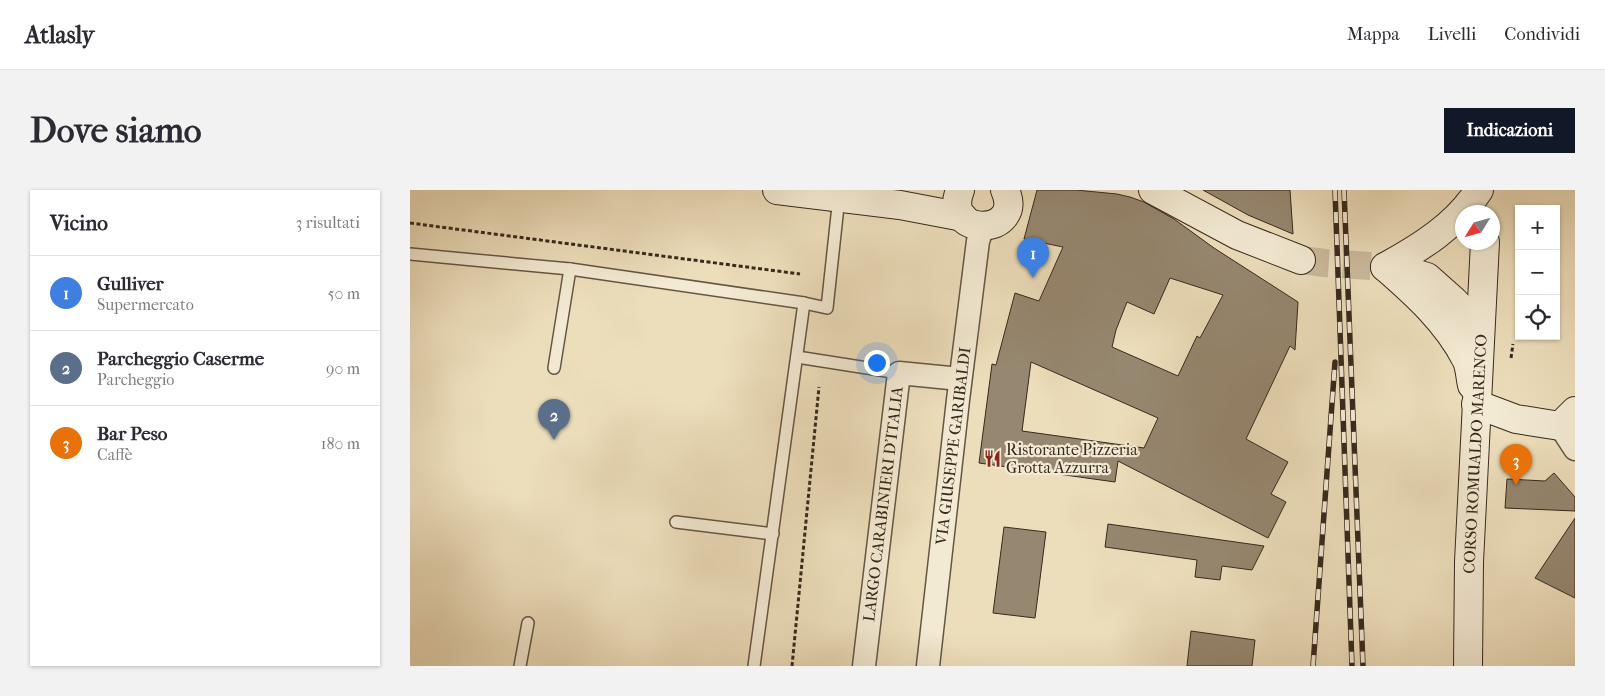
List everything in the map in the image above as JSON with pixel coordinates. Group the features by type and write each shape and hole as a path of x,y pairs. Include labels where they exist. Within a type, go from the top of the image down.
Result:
{"street":[{"path":"776,190 839,194 883,203 934,210 967,206 993,225 1003,217 1008,206 1005,190"},
{"path":"1153,190 1237,235 1301,260"},
{"path":"1385,267 1420,247 1450,224 1472,202 1479,190"},
{"path":"1486,205 1487,190"},
{"name":"VIA GIUSEPPE GARIBALDI","path":"928,666 960,379 978,241 967,206"},
{"name":"CORSO ROMUALDO MARENCO","path":"1468,666 1468,562 1485,250"},
{"path":"1385,267 1427,277 1474,322 1480,335"},
{"path":"1385,267 1418,295 1444,326 1467,360 1476,404 1516,419 1568,418 1575,449"},
{"name":"LARGO CARABINIERI D'ITALIA","path":"864,666 899,373 960,379"}],"lane":[{"path":"410,254 570,270 804,303 827,308 839,194"},
{"path":"554,368 570,270"},
{"path":"754,666 804,303"},
{"path":"797,356 899,373"},
{"path":"676,522 772,534"},
{"path":"520,666 528,623"}],"path":[{"path":"410,223 800,274"},
{"path":"1511,358 1513,344"},
{"path":"792,666 819,386"}],"building":[{"path":"1037,190 1076,190 1117,194 1144,202 1174,219 1214,248 1298,302 1295,350 1290,346 1246,439 1288,462 1271,494 1286,502 1268,538 1118,461 1115,482 979,463 992,364 996,365 1015,293 1039,301 1063,247 1024,239","holes":["1170,278 1223,295 1200,338 1197,336 1178,376 1112,347 1116,330 1127,302 1154,314","1031,362 1158,418 1144,448 1022,431"]},
{"path":"1203,190 1290,190 1293,234 1248,215"},
{"path":"1554,473 1575,497 1575,511 1505,508 1507,479 1545,481"},
{"path":"1575,518 1575,598 1535,578"},
{"path":"1108,524 1264,546 1252,570 1222,566 1220,580 1195,577 1197,560 1105,547"},
{"path":"1004,527 1046,532 1035,618 993,613"},
{"path":"1191,631 1255,640 1252,666 1187,666"}],"tunnel":[{"path":"1301,260 1385,267"}],"railway":[{"path":"1335,190 1352,666"},
{"path":"1344,190 1363,666"},
{"path":"1313,666 1335,362"}],"place":[{"name":"Gulliver","path":"1033,278"},
{"name":"Parcheggio Caserme","path":"554,440"},
{"name":"Ristorante Pizzeria Grotta Azzurra","path":"992,458"},
{"name":"Bar Peso","path":"1516,485"}]}
